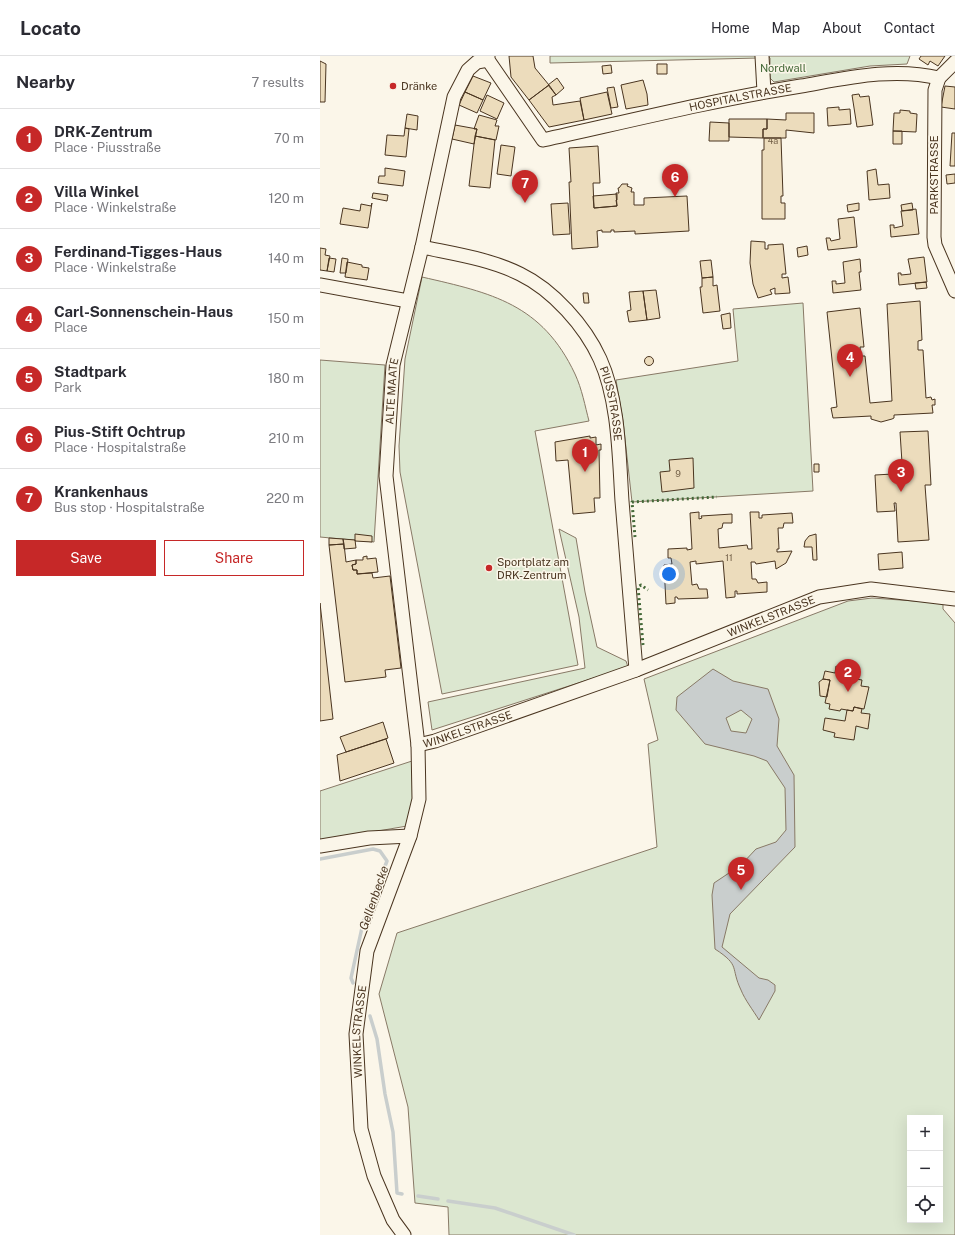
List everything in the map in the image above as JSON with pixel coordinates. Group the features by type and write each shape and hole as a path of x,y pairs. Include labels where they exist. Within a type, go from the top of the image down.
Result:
{"street":[{"path":"762,56 764,92"},
{"name":"HOSPITALSTRASSE","path":"488,58 543,140 690,106 866,75 906,73 939,78"},
{"name":"ALTE MAATE","path":"418,745 386,476 393,365 422,248 454,97 468,70 477,62 488,58"},
{"path":"939,78 955,62"},
{"name":"PARKSTRASSE","path":"939,78 934,90 934,237 935,245 955,291"},
{"name":"PIUSSTRASSE","path":"422,248 484,261 521,274 555,299 571,315 585,333 600,358 608,383 616,428 636,670"},
{"path":"320,285 408,301"},
{"name":"WINKELSTRASSE","path":"404,1235 393,1220 374,1176 360,1129 356,1034 367,950 410,836 419,799 418,745 435,741 636,670 819,597 870,589 955,599"},
{"path":"320,846 369,838 410,836"}],"green space":[{"name":"Nordwall","path":"550,56 759,56 759,58 550,63"},
{"name":"Nordwall","path":"768,56 910,56 907,64 870,66 774,82 770,78 770,58"},
{"path":"422,277 471,289 492,296 512,305 531,317 547,332 562,350 575,374 589,421 535,431 578,665 442,694 400,472 399,446 405,359"},
{"path":"803,303 813,491 632,502 623,421 616,380 738,361 733,309"},
{"path":"320,360 385,365 374,542 320,537"},
{"path":"559,529 576,538 585,592 597,647 626,661 628,667 432,730 428,702 585,668 579,617"},
{"path":"872,598 943,603 943,609 955,623 955,1235 449,1235 448,1207 415,1203 408,1107 379,994 397,933 657,847 648,744 658,740 644,679 848,601"},
{"path":"412,761 414,802 407,826 320,841 320,791"}],"shaded area":[{"path":"713,669 733,681 768,689 779,719 777,746 794,775 795,847 730,914 722,947 759,978 768,980 775,985 775,991 759,1020 743,994 732,963 715,949 712,895 714,883 741,865 756,849 776,842 786,830 785,788 767,761 754,756 705,744 676,710 677,697","holes":["741,710 752,719 746,733 731,731 726,718"]}],"building":[{"path":"509,56 533,56 535,68 549,85 529,100 511,77"},
{"path":"921,56 945,56 938,66 930,61 928,65 919,59"},
{"path":"320,61 326,64 325,102 320,102"},
{"path":"657,64 667,64 667,74 657,74"},
{"path":"611,65 612,73 603,74 602,66"},
{"path":"473,76 491,83 483,100 465,92"},
{"path":"557,78 564,88 556,95 548,85"},
{"path":"643,80 648,105 626,109 621,85"},
{"path":"549,85 556,95 552,97 553,105 580,101 584,120 549,127 529,100"},
{"path":"945,86 955,87 955,109 941,107"},
{"path":"614,87 618,107 611,108 607,88"},
{"path":"465,92 483,100 477,113 459,105"},
{"path":"607,92 612,114 584,120 580,98"},
{"path":"859,94 860,97 869,96 873,125 857,127 852,95"},
{"path":"487,95 504,103 497,119 480,111"},
{"path":"839,107 839,110 850,109 851,124 828,126 827,108"},
{"path":"900,110 910,111 910,113 917,114 916,132 893,131 894,113 900,113"},
{"path":"786,113 814,113 814,133 786,130 786,138 763,138 763,129 767,129 767,119 786,120"},
{"path":"407,114 418,116 417,130 405,128"},
{"path":"479,115 497,120 495,126 499,126 496,140 475,136 477,129 474,129"},
{"path":"729,119 767,119 767,129 763,129 763,138 729,137"},
{"path":"710,122 729,123 729,141 709,141"},
{"path":"455,125 477,129 474,144 452,139"},
{"path":"405,128 409,129 406,157 385,155 387,135 404,136"},
{"path":"893,131 902,131 902,144 893,144"},
{"path":"952,133 955,133 955,166 950,166"},
{"path":"475,136 495,140 490,188 469,186"},
{"path":"764,138 781,138 783,196 781,196 781,203 785,203 785,219 762,219 762,150 764,150"},
{"path":"501,145 515,147 511,176 497,174"},
{"path":"598,146 600,183 593,183 594,208 617,206 616,193 619,193 618,188 622,184 628,184 627,186 632,188 631,192 634,192 634,205 644,205 644,198 687,196 689,231 635,234 635,231 614,232 614,230 611,230 611,232 602,232 602,230 597,231 598,247 572,249 569,148"},
{"path":"385,168 405,171 403,186 378,183 379,176 385,176"},
{"path":"876,169 878,185 889,184 890,198 869,200 867,171"},
{"path":"955,174 955,183 947,184 946,175"},
{"path":"373,193 388,195 387,201 372,198"},
{"path":"617,194 617,206 594,208 593,196"},
{"path":"372,203 368,228 340,224 343,208 360,211 361,204 371,206"},
{"path":"568,203 570,234 553,235 551,204"},
{"path":"859,203 859,210 848,212 847,205"},
{"path":"912,203 913,210 902,211 901,205"},
{"path":"916,209 919,234 891,237 890,225 894,225 894,228 903,226 901,211"},
{"path":"854,217 857,247 828,250 826,238 830,238 831,241 840,239 838,219"},
{"path":"751,241 765,242 765,249 768,249 768,245 783,244 786,274 782,274 782,278 788,277 790,293 775,294 775,288 770,290 772,294 758,298 753,284 750,263"},
{"path":"807,246 808,255 798,257 797,248"},
{"path":"320,248 326,249 325,255 330,256 327,271 320,270"},
{"path":"924,257 927,282 899,285 898,273 901,273 901,275 911,274 908,259"},
{"path":"329,258 336,259 334,272 327,271"},
{"path":"342,258 348,259 346,273 340,273"},
{"path":"860,259 861,272 859,272 861,290 833,293 832,281 836,281 836,284 845,283 843,262"},
{"path":"711,260 713,277 702,278 700,261"},
{"path":"347,262 369,268 367,280 345,277"},
{"path":"713,277 713,286 717,285 720,311 703,313 700,287 702,287 702,278"},
{"path":"926,282 927,288 916,289 915,283"},
{"path":"656,290 660,318 647,320 643,291"},
{"path":"643,291 647,320 629,322 627,311 631,310 629,292"},
{"path":"583,293 588,293 589,303 584,303"},
{"path":"920,301 922,340 918,341 918,350 923,350 926,398 931,397 932,400 935,399 935,405 932,405 933,413 894,415 894,418 881,422 871,419 871,416 833,418 831,408 837,407 827,312 860,308 864,347 860,347 861,356 865,356 870,403 892,401 887,304"},
{"path":"730,313 731,328 723,329 721,315"},
{"path":"647,357 651,357 653,361 651,365 647,365 645,363 645,359"},
{"path":"928,431 931,485 925,485 929,540 898,542 896,503 894,503 895,511 877,512 875,475 893,474 893,479 903,478 900,432"},
{"path":"590,436 590,438 596,437 596,445 601,444 601,450 599,450 600,498 594,498 595,512 573,514 568,460 556,461 555,442"},
{"path":"693,458 694,488 662,492 660,472 670,471 669,460"},
{"path":"814,464 819,464 819,472 814,472"},
{"path":"699,512 699,519 702,518 701,516 732,514 732,523 723,523 722,528 718,529 719,548 747,545 748,549 752,549 750,512 759,512 759,518 762,518 762,515 792,513 793,523 784,523 783,528 778,528 779,549 777,549 777,552 792,551 786,563 776,569 775,561 756,564 755,562 751,562 752,579 756,579 758,583 767,582 767,592 737,594 737,591 735,591 735,597 726,598 723,561 696,564 696,561 690,562 692,585 697,584 699,589 707,589 708,598 678,599 675,597 675,603 666,604 664,565 672,564 671,558 668,558 668,549 692,549 690,513"},
{"path":"355,534 372,536 372,542 355,541"},
{"path":"816,534 817,560 813,560 812,547 804,547 805,541 809,536"},
{"path":"329,538 343,539 344,544 329,545"},
{"path":"343,539 355,540 356,548 344,549"},
{"path":"344,544 346,562 356,560 356,564 352,565 353,570 357,570 357,574 372,573 373,578 390,576 401,668 385,670 386,677 345,682 329,545"},
{"path":"902,552 903,568 879,570 878,554"},
{"path":"367,556 367,559 376,558 378,572 357,574 357,570 353,570 352,565 356,564 356,560 363,560 363,557"},
{"path":"320,603 333,719 320,721"},
{"path":"839,664 847,665 846,668 853,670 852,674 857,675 856,679 862,680 861,686 869,687 864,709 854,707 853,711 841,709 840,711 829,709 830,704 825,703 830,680 823,679 825,671 835,673 836,666 838,667"},
{"path":"823,679 830,680 827,697 820,696 819,682"},
{"path":"854,707 862,709 861,713 870,714 868,729 856,726 854,740 834,737 835,733 823,730 825,718 845,721 847,710 853,711"},
{"path":"383,722 388,738 346,752 340,737"},
{"path":"386,739 394,763 340,781 337,755"}],"waterway":[{"name":"Gellenbecke","path":"320,859 373,849 380,851 387,861 363,923 351,978 353,983"},
{"name":"Gellenbecke","path":"370,1016 377,1039 385,1094 393,1132 397,1193 402,1194"},
{"name":"Gellenbecke","path":"418,1196 438,1199"},
{"name":"Gellenbecke","path":"448,1201 495,1208 574,1235"}],"hedge":[{"path":"635,537 632,502 717,497"},
{"path":"643,645 638,587 641,585 648,590"}],"place":[{"name":"Dränke","path":"393,86"},
{"name":"Pius-Stift Ochtrup","path":"675,197"},
{"name":"Krankenhaus","path":"525,203"},
{"name":"Carl-Sonnenschein-Haus","path":"850,377"},
{"name":"DRK-Zentrum","path":"585,472"},
{"name":"Ferdinand-Tigges-Haus","path":"901,492"},
{"name":"Sportplatz am DRK-Zentrum","path":"489,568"},
{"name":"Villa Winkel","path":"848,692"},
{"name":"Stadtpark","path":"741,890"}]}
